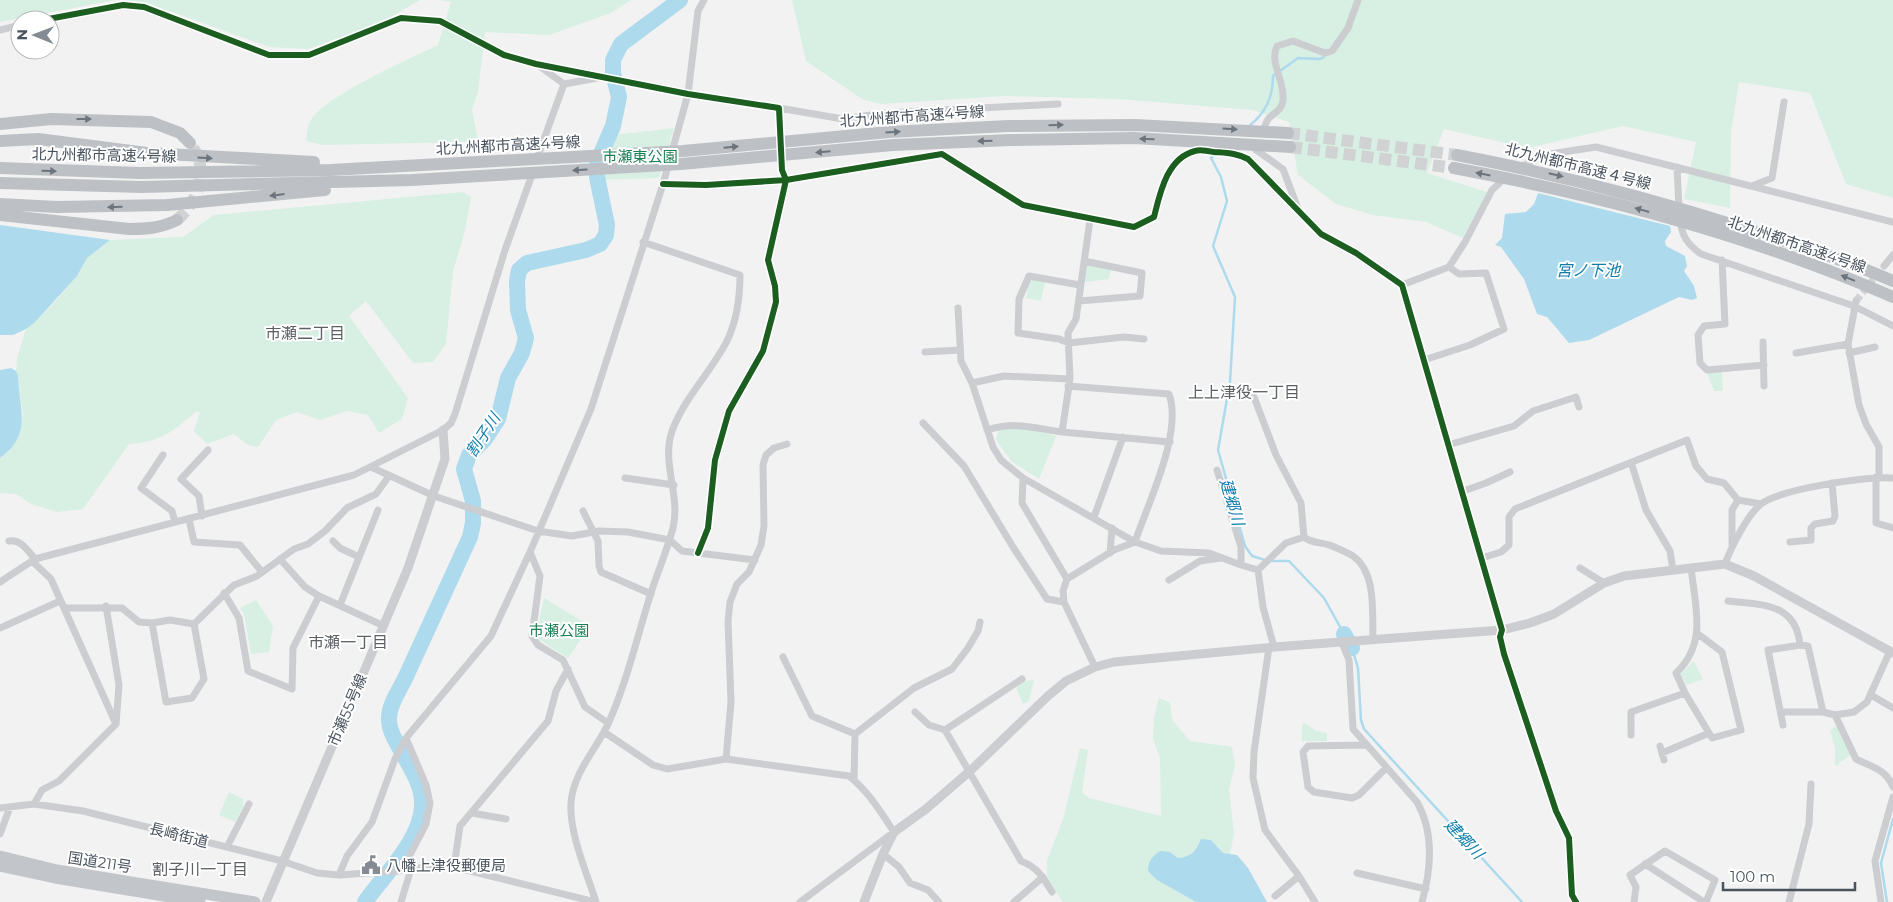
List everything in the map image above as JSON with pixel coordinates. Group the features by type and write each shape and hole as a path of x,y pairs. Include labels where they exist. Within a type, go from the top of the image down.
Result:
{"highway":[{"path":"0,124 51,119 150,122 180,133 190,143"},
{"name":"北九州都市高速4号線","path":"0,168 140,173 330,170 446,162 489,163 683,151 889,132 990,127 1070,125 1197,127 1288,133"},
{"name":"北九州都市高速4号線","path":"0,183 141,187 412,180 681,164 954,142 1071,138 1196,140 1258,148"},
{"path":"0,141 38,139 148,153 274,162 446,162"},
{"path":"1258,148 1290,147"},
{"name":"北九州都市高速４号線","path":"1457,155 1602,186 1692,211"},
{"name":"北九州都市高速４号線","path":"1454,168 1600,199 1688,224"},
{"path":"0,204 57,207 167,205 228,201 412,180"},
{"name":"北九州都市高速4号線","path":"1692,211 1811,250 1893,282"},
{"path":"0,215 129,229 150,229 165,226 177,220"},
{"name":"北九州都市高速4号線","path":"1688,224 1821,268 1893,297"},
{"name":"国道211号","path":"0,856 200,902"},
{"name":"国道211号","path":"0,866 62,879 170,896 254,902"}],"street":[{"path":"338,875 347,856 372,822 394,759 404,741 491,636 530,552 591,409 663,184 688,94 698,11 704,0"},
{"path":"1248,159 1258,148 1268,119 1282,107 1284,99 1274,52 1277,46 1287,41 1292,41 1325,53 1332,51 1348,28 1358,0"},
{"path":"60,17 123,5 144,7 269,55 309,55 401,18 440,21 504,56 536,64 688,94 843,118 886,113 1058,104"},
{"path":"536,64 564,84 604,77"},
{"path":"0,582 34,560 354,475 443,430 451,423 505,250 564,84"},
{"path":"1752,186 1772,178 1784,102"},
{"path":"779,108 780,125"},
{"path":"1402,285 1449,266 1465,242 1492,190 1510,173 1543,155 1573,149 1596,147 1893,222"},
{"path":"1258,148 1283,169 1298,209"},
{"path":"663,184 706,185 786,180 942,154 1023,205 1090,220 1134,227 1154,217 1170,170 1181,158 1196,150 1240,154 1248,159 1321,234 1356,253 1402,285 1502,630 1500,637 1504,654 1556,811 1569,838 1572,895 1576,902"},
{"path":"1677,167 1682,232 1688,245 1700,254 1855,304 1893,326"},
{"path":"698,553 708,528 715,460 729,411 764,350 776,302 776,286 768,260 786,180 782,170"},
{"path":"1062,432 1069,383 1068,333 1076,319 1090,220"},
{"path":"596,902 574,829 571,803 577,776 608,723 629,668 651,594 670,540 677,513 674,485 668,458 671,436 677,420 728,340 739,301 740,275 643,242"},
{"path":"1884,266 1893,256"},
{"path":"1722,260 1725,324 1704,326 1698,335 1700,363 1707,370 1764,365"},
{"path":"1079,301 1140,296 1142,273 1084,261"},
{"path":"1424,360 1470,345 1504,329 1486,273 1459,274 1449,266"},
{"path":"1080,285 1030,276 1019,299 1018,333 1059,339 1069,343 1124,337 1144,339"},
{"path":"1855,304 1848,344 1859,405 1866,424 1879,447 1876,523 1893,528"},
{"path":"958,308 960,361 972,383 993,447 1002,460 1023,478 1135,542 1161,551 1209,553 1241,565 1259,569"},
{"path":"1762,342 1764,386"},
{"path":"1796,353 1848,344"},
{"path":"1849,353 1875,347"},
{"path":"925,352 960,350"},
{"path":"972,383 1004,376 1169,394 1174,406 1170,442 1135,542 1110,552 1067,579 1063,591 1064,602 1095,667"},
{"path":"1254,397 1276,455 1301,503 1304,536 1308,541 1327,544 1354,556 1365,569 1370,584 1373,639"},
{"path":"1448,445 1514,426 1533,411 1576,397 1579,407"},
{"path":"923,422 964,466 1047,599 1064,602"},
{"path":"987,430 1003,425 1025,425 1062,432 1170,442"},
{"name":"市瀬55号線","path":"266,902 408,568 445,460 443,430"},
{"path":"1094,518 1123,437"},
{"path":"1482,558 1501,552 1508,545 1509,517 1515,509 1688,440 1696,466 1701,473 1707,479 1724,483 1738,500 1761,504 1832,483 1877,477 1893,478"},
{"path":"726,759 731,702 728,621 730,602 737,584 749,572 755,560 764,526 763,465 766,455 774,448 787,444"},
{"path":"202,516 198,496 181,480 208,450"},
{"path":"163,454 142,488 172,511 175,522"},
{"path":"1631,462 1646,510 1670,552 1673,570"},
{"path":"371,467 434,496 538,531 572,536 594,532 628,532 670,540 682,551 755,560"},
{"path":"1217,470 1242,547 1241,565"},
{"path":"1461,492 1510,472"},
{"path":"194,624 234,585 242,584 247,578 257,576 294,549 308,544 325,531 346,508 376,494 389,476"},
{"path":"625,478 674,485"},
{"path":"1023,478 1022,503 1067,579"},
{"path":"1790,542 1811,540 1811,528 1815,524 1833,521 1835,516 1832,483"},
{"path":"1726,564 1732,544 1732,510 1738,500"},
{"path":"1732,544 1761,504"},
{"path":"340,605 378,510"},
{"path":"583,511 598,541 599,566 602,572 651,594"},
{"path":"189,519 194,542 240,545 262,572"},
{"path":"1110,552 1112,528"},
{"path":"1259,569 1286,543 1304,536"},
{"path":"8,541 14,540 23,544 51,580 116,724"},
{"path":"333,540 340,548 359,556"},
{"path":"530,552 540,576 532,636 538,645 563,660 585,707 608,723"},
{"path":"1168,580 1200,561 1222,558"},
{"path":"280,559 305,587 319,596 384,626"},
{"path":"800,902 926,809 970,771 1066,681 1095,667 1114,662 1271,647 1502,630 1530,624 1554,614 1604,583 1624,576 1726,564 1754,576 1892,652 1871,695 1862,707 1854,712 1835,715 1823,712 1781,712"},
{"path":"1691,567 1698,634 1694,652 1686,664 1676,673 1685,693 1712,738 1741,730 1722,652 1698,634"},
{"path":"1580,568 1604,583"},
{"path":"1259,569 1263,607 1271,647 1254,752 1253,778 1265,830 1299,876 1314,902"},
{"path":"224,593 239,618 248,671 292,689 293,648 319,596"},
{"path":"0,628 60,601"},
{"path":"1728,601 1777,607 1794,622 1799,633 1800,645"},
{"path":"64,608 106,606 122,608 139,622 152,624 170,620 194,624"},
{"path":"34,804 42,790 60,781 116,724 119,685 106,606"},
{"path":"854,734 914,688 952,669 968,648 980,622"},
{"path":"152,624 166,702 192,698 204,679 194,624"},
{"path":"1347,642 1353,729 1418,802 1425,816 1429,865 1426,889 1422,902"},
{"path":"1783,724 1768,650 1800,645 1808,646 1823,712"},
{"path":"783,657 812,716 854,734"},
{"path":"454,867 460,826 548,721 556,691 568,669"},
{"path":"945,730 1022,679"},
{"path":"1631,735 1631,712 1685,693"},
{"path":"1871,695 1893,708"},
{"path":"915,712 929,725 945,730 1021,861 1033,865 1052,892"},
{"path":"1835,715 1856,760 1878,768 1889,777 1893,787"},
{"path":"604,732 653,765 667,769 726,759 848,776 873,801 894,832"},
{"path":"1662,753 1709,733"},
{"path":"854,734 854,780"},
{"path":"401,902 411,869 410,855 426,824 430,803 426,785 404,741"},
{"path":"1366,745 1308,746 1303,752 1308,787 1314,792 1352,798 1359,795 1386,768"},
{"path":"1789,902 1809,824 1812,784"},
{"path":"1881,902 1875,861 1893,797"},
{"name":"長崎街道","path":"0,808 34,804 83,811 282,861 317,873 338,875 398,871 432,866 454,867 596,902"},
{"path":"227,847 249,804"},
{"path":"0,834 10,807"},
{"path":"472,813 506,819"},
{"path":"864,902 882,854 894,832"},
{"path":"1634,902 1636,887 1630,875 1644,864 1665,851 1715,880 1705,902 1644,864"},
{"path":"882,854 899,867 910,883 928,890 939,902"},
{"path":"1356,873 1426,889"},
{"path":"1275,896 1299,876"},
{"path":"1014,902 1043,877"}],"green space":[{"path":"0,0 115,0 60,11 10,10 10,20 0,22"},
{"path":"126,0 420,0 380,23 308,49 269,47 147,3"},
{"path":"439,0 631,0 611,13 549,35 485,32 478,92 472,110 478,139 465,142 323,145 306,141 310,122 331,101 389,68 438,45 451,2"},
{"path":"792,0 1893,0 1893,198 1846,184 1810,93 1739,82 1731,132 1730,208 1684,199 1696,142 1623,126 1528,148 1444,129 1427,173 1487,192 1463,238 1426,222 1373,215 1336,204 1298,175 1289,122 1253,110 1117,99 1004,96 880,104 862,99 806,61"},
{"name":"市瀬東公園","path":"674,128 659,178 599,180 601,163 614,135"},
{"path":"463,192 471,197 465,231 453,271 446,344 433,362 413,363 366,301 349,316 408,398 402,419 379,433 368,415 347,411 320,420 297,412 276,420 258,447 248,445 234,434 207,444 194,431 200,412 195,412 165,435 150,441 129,444 83,509 57,512 31,504 16,494 0,493 0,458 8,452 20,434 23,414 16,371 17,358 26,329 51,306 77,276 87,258 110,240 183,237 214,215"},
{"path":"1089,265 1111,269 1109,279 1085,282 1086,267"},
{"path":"1034,279 1045,282 1041,301 1026,298 1029,282"},
{"path":"1722,372 1723,391 1714,391 1707,373"},
{"path":"1027,428 1056,436 1039,479 1012,462 996,440 999,429"},
{"name":"市瀬公園","path":"544,598 590,626 568,658 540,640 536,634"},
{"path":"256,600 273,626 269,652 251,654 244,614 240,608"},
{"path":"1694,661 1703,679 1687,685 1680,674"},
{"path":"1034,680 1029,701 1023,704 1016,688 1025,681"},
{"path":"1159,698 1170,703 1172,720 1190,741 1232,747 1235,766 1229,789 1234,834 1230,854 1223,853 1211,840 1198,846 1188,857 1178,858 1170,852 1157,880 1196,902 1063,902 1047,879 1047,861 1064,816 1080,748 1088,750 1082,792 1089,798 1161,816 1160,758 1153,739 1154,718"},
{"path":"1305,723 1316,731 1327,733 1327,741 1302,741 1302,725"},
{"path":"1839,725 1851,755 1840,762 1838,766 1835,765 1835,748 1830,730"},
{"path":"229,792 243,799 243,807 235,822 219,815"}],"water":[{"name":"宮ノ下池","path":"1538,193 1670,226 1671,232 1665,241 1666,246 1685,256 1687,266 1684,271 1694,286 1697,298 1692,300 1679,297 1589,340 1569,343 1547,317 1537,314 1524,279 1501,247 1495,245 1502,238 1505,214 1526,212 1534,204"},
{"path":"0,225 110,240 87,258 77,276 35,322 13,335 0,335"},
{"path":"11,368 16,371 18,376 22,421 17,440 0,458 0,370"},
{"path":"1201,839 1211,840 1223,853 1237,855 1248,868 1267,902 1196,902 1157,880 1148,871 1151,860 1160,851 1170,852 1178,858 1190,855"}],"waterway":[{"name":"割子川","path":"365,902 410,842 417,829 421,815 422,797 419,786 393,735 389,723 390,711 470,537 473,523 473,501 464,469 469,455 485,439 498,419 508,378 522,353 526,338 518,310 517,281 519,270 527,263 586,250 600,244 606,235 607,225 597,177 597,163 613,126 619,97 613,73 613,60 621,44 680,0"},
{"name":"建郷川","path":"1249,126 1260,116 1267,104 1272,91 1273,76 1298,58 1320,59 1324,57"},
{"name":"建郷川","path":"1216,154 1211,158 1221,177 1227,201 1213,246 1235,297 1230,382 1218,450 1245,546 1252,556 1265,560"},
{"name":"建郷川","path":"1270,561 1289,561 1324,598 1344,634"},
{"name":"建郷川","path":"1344,634 1352,648"},
{"name":"建郷川","path":"1352,648 1358,668 1361,720 1364,729 1522,902"},
{"path":"1887,902 1881,863 1893,819"}],"tunnel":[{"path":"780,125 782,170"},
{"path":"1288,133 1457,155"},
{"path":"1290,147 1454,168"},
{"path":"177,220 190,205 199,186 201,177 200,167 198,157 193,148"},
{"path":"1856,301 1879,272"}],"cycle path":[{"path":"60,17 123,5 144,7 269,55 309,55 401,18 440,21 504,55 536,64 688,94 779,108 782,170 786,180 768,260 775,286 776,302 763,351 729,411 715,460 708,528 698,553"},
{"path":"663,184 706,185 786,180 942,154 1023,205 1134,227 1154,217 1166,178 1171,169 1185,155 1202,150 1236,154 1248,159 1321,234 1356,253 1402,285 1502,630 1500,637 1504,654 1556,811 1569,838 1572,895 1576,902"}],"place":[{"name":"八幡上津役郵便局","path":"371,865"}],"district":[{"name":"市瀬二丁目","path":"305,333"},
{"name":"上上津役一丁目","path":"1244,392"},
{"name":"市瀬一丁目","path":"348,642"},
{"name":"割子川一丁目","path":"200,869"}]}
